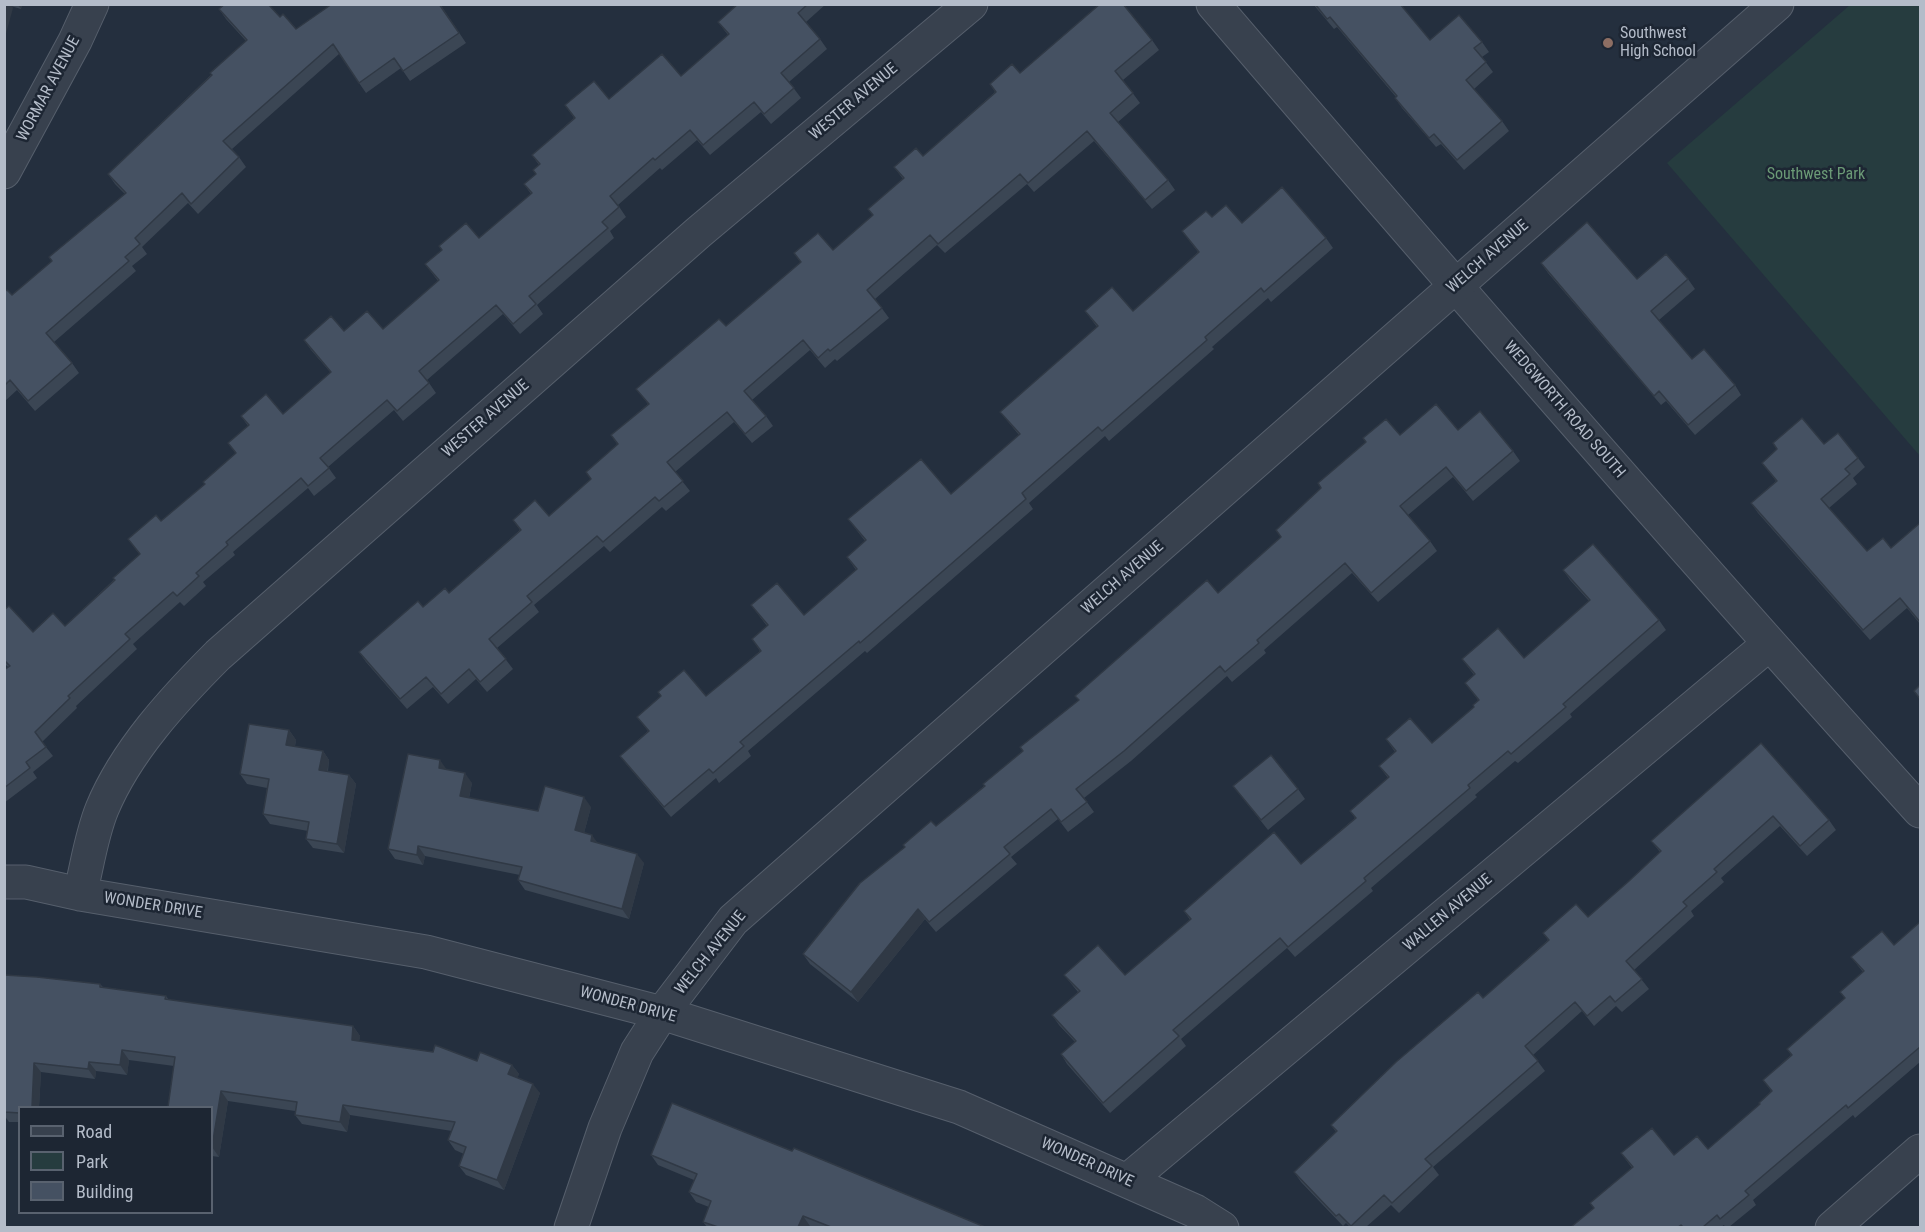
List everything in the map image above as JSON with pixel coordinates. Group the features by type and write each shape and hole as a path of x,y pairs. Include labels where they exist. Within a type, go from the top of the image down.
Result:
{"street":[{"name":"WORMAR AVENUE","path":"4,172 75,41 92,4"},
{"name":"WESTER AVENUE","path":"80,894 102,811 120,773 175,699 218,655 699,232 971,4"},
{"name":"WEDGWORTH ROAD SOUTH","path":"1213,4 1455,286 1769,644 1920,811"},
{"name":"WELCH AVENUE","path":"571,1227 605,1128 637,1052 662,1013 733,920 1777,4"},
{"name":"WALLEN AVENUE","path":"1127,1181 1769,644"},
{"name":"WONDER DRIVE","path":"4,882 26,882 80,894 426,952 662,1013 959,1107 1195,1211 1222,1227"},
{"path":"1832,1227 1920,1151"}],"green space":[{"name":"Southwest Park","path":"1850,5 1920,5 1920,456 1667,163"}],"building":[{"path":"225,4 268,4 280,17 283,14 296,29 332,4 439,4 459,33 403,71 394,58 359,83 333,44 223,141 239,157 191,204 182,193 135,238 140,244 125,257 129,261 46,333 72,363 28,401 10,380 4,386 4,292 7,290 12,295 52,261 49,257 126,193 108,174 212,75 210,73 247,40 219,9"},
{"path":"738,4 808,4 798,13 820,39 781,73 794,88 764,114 754,102 703,145 690,130 655,160 653,158 610,196 619,207 602,222 608,228 529,296 536,304 513,324 496,305 419,371 429,383 397,411 387,400 320,458 329,468 308,486 301,478 226,542 228,545 196,573 199,576 177,596 173,592 125,634 130,639 68,696 70,698 35,732 46,747 26,762 30,768 4,788 4,670 10,666 4,660 4,610 9,606 33,632 53,613 65,626 140,554 128,539 156,515 161,521 205,484 203,482 236,453 228,443 249,425 241,416 266,394 283,414 331,372 304,340 331,316 344,331 367,311 383,329 439,280 425,264 442,250 439,246 466,223 479,238 532,193 524,184 536,174 533,170 540,164 532,155 575,118 565,105 594,81 609,99 662,54 681,76 729,34 718,22"},
{"path":"1100,4 1123,4 1152,40 1115,71 1133,93 1110,113 1168,180 1145,200 1087,131 1028,183 1020,174 938,244 930,235 867,290 882,308 830,351 828,349 818,358 803,340 744,391 766,416 745,434 727,412 667,462 683,481 659,501 655,497 603,542 597,536 527,596 532,602 489,639 506,659 480,682 469,669 441,694 426,677 400,699 359,652 418,601 423,607 445,588 449,593 521,530 513,520 535,500 549,516 591,479 586,472 618,444 611,435 649,404 636,389 719,319 726,326 801,262 794,253 818,233 833,250 873,215 868,209 904,178 894,167 916,148 923,156 996,92 990,84 1012,64 1020,73"},
{"path":"1315,4 1400,4 1430,40 1459,15 1482,42 1474,48 1486,62 1466,80 1502,121 1457,160 1434,134 1429,138 1395,98 1397,96 1330,17 1327,19"},
{"path":"1282,187 1326,238 1264,292 1261,288 1205,337 1207,340 1102,431 1098,427 1022,493 1026,499 860,643 859,641 740,742 744,746 713,773 709,769 664,807 620,756 649,731 637,717 661,696 658,692 684,670 706,696 761,651 752,639 768,625 751,605 777,583 804,615 857,569 847,557 866,540 848,519 921,459 951,494 1020,434 1000,412 1098,326 1085,311 1112,287 1133,311 1199,252 1182,231 1206,211 1212,217 1226,205 1242,223"},
{"path":"1587,222 1637,279 1666,254 1688,279 1651,311 1692,359 1704,349 1735,385 1688,425 1659,391 1654,396 1541,263"},
{"path":"1436,404 1458,430 1480,411 1513,451 1466,491 1446,467 1400,506 1430,541 1371,593 1345,563 1257,640 1259,643 1225,672 1220,666 1124,751 1076,789 1087,802 1061,822 1051,809 1004,847 1010,854 929,922 918,909 851,992 803,954 860,883 905,847 903,845 931,821 936,826 985,786 983,784 1023,751 1020,747 1079,700 1075,696 1207,580 1218,593 1281,537 1276,530 1321,488 1318,483 1366,442 1363,438 1386,419 1400,435"},
{"path":"1802,418 1824,444 1838,433 1858,458 1845,469 1850,474 1821,499 1867,551 1883,538 1891,548 1920,523 1920,622 1900,598 1863,630 1751,503 1777,481 1762,463 1777,449 1773,443"},
{"path":"1593,544 1659,620 1563,704 1566,707 1511,754 1508,751 1468,785 1470,788 1364,878 1366,881 1288,947 1280,938 1173,1030 1179,1036 1103,1103 1061,1054 1076,1041 1052,1015 1080,991 1064,975 1098,945 1125,975 1191,919 1184,911 1274,832 1301,864 1356,818 1350,811 1389,777 1379,766 1396,751 1386,739 1410,718 1432,743 1474,707 1473,705 1479,700 1465,683 1475,674 1462,659 1498,628 1524,658 1590,600 1563,570"},
{"path":"1920,685 1920,699 1914,691"},
{"path":"249,724 289,730 286,745 323,751 319,770 349,775 337,844 306,839 309,822 263,814 269,779 240,774"},
{"path":"1761,743 1829,820 1800,846 1773,816 1714,869 1717,872 1683,902 1687,906 1626,961 1642,979 1615,1002 1610,996 1587,1016 1575,1002 1525,1046 1538,1061 1425,1159 1432,1166 1392,1203 1384,1195 1351,1226 1339,1214 1336,1216 1294,1172 1337,1131 1331,1125 1396,1062 1478,992 1483,998 1549,940 1543,933 1576,904 1588,917 1629,881 1661,851 1651,841"},
{"path":"408,754 440,760 439,768 465,773 460,796 538,811 545,786 584,797 575,830 592,835 591,841 637,854 622,909 518,880 522,867 418,846 417,855 388,849"},
{"path":"1271,755 1298,789 1261,820 1233,786"},
{"path":"1920,922 1920,1047 1848,1108 1846,1105 1745,1191 1749,1195 1720,1219 1717,1215 1703,1227 1683,1227 1681,1225 1678,1227 1571,1227 1594,1208 1590,1203 1633,1167 1621,1153 1652,1128 1674,1155 1697,1136 1708,1149 1760,1104 1772,1091 1763,1080 1792,1055 1787,1049 1845,998 1840,992 1864,971 1851,957 1882,931 1894,945"},
{"path":"4,975 100,984 100,987 166,996 165,999 353,1026 352,1040 433,1052 435,1045 477,1061 480,1052 512,1065 508,1074 533,1084 497,1180 459,1166 466,1147 448,1140 455,1122 343,1105 340,1122 295,1115 297,1102 221,1091 213,1141 213,1106 168,1106 175,1057 122,1050 120,1065 89,1062 88,1069 34,1063 32,1106 18,1106 18,1113 4,1112"},
{"path":"672,1103 792,1151 794,1148 985,1227 831,1227 803,1216 798,1227 718,1227 703,1222 711,1201 689,1192 697,1174 651,1155"}],"place":[{"name":"Southwest High School","path":"1608,43"}]}
